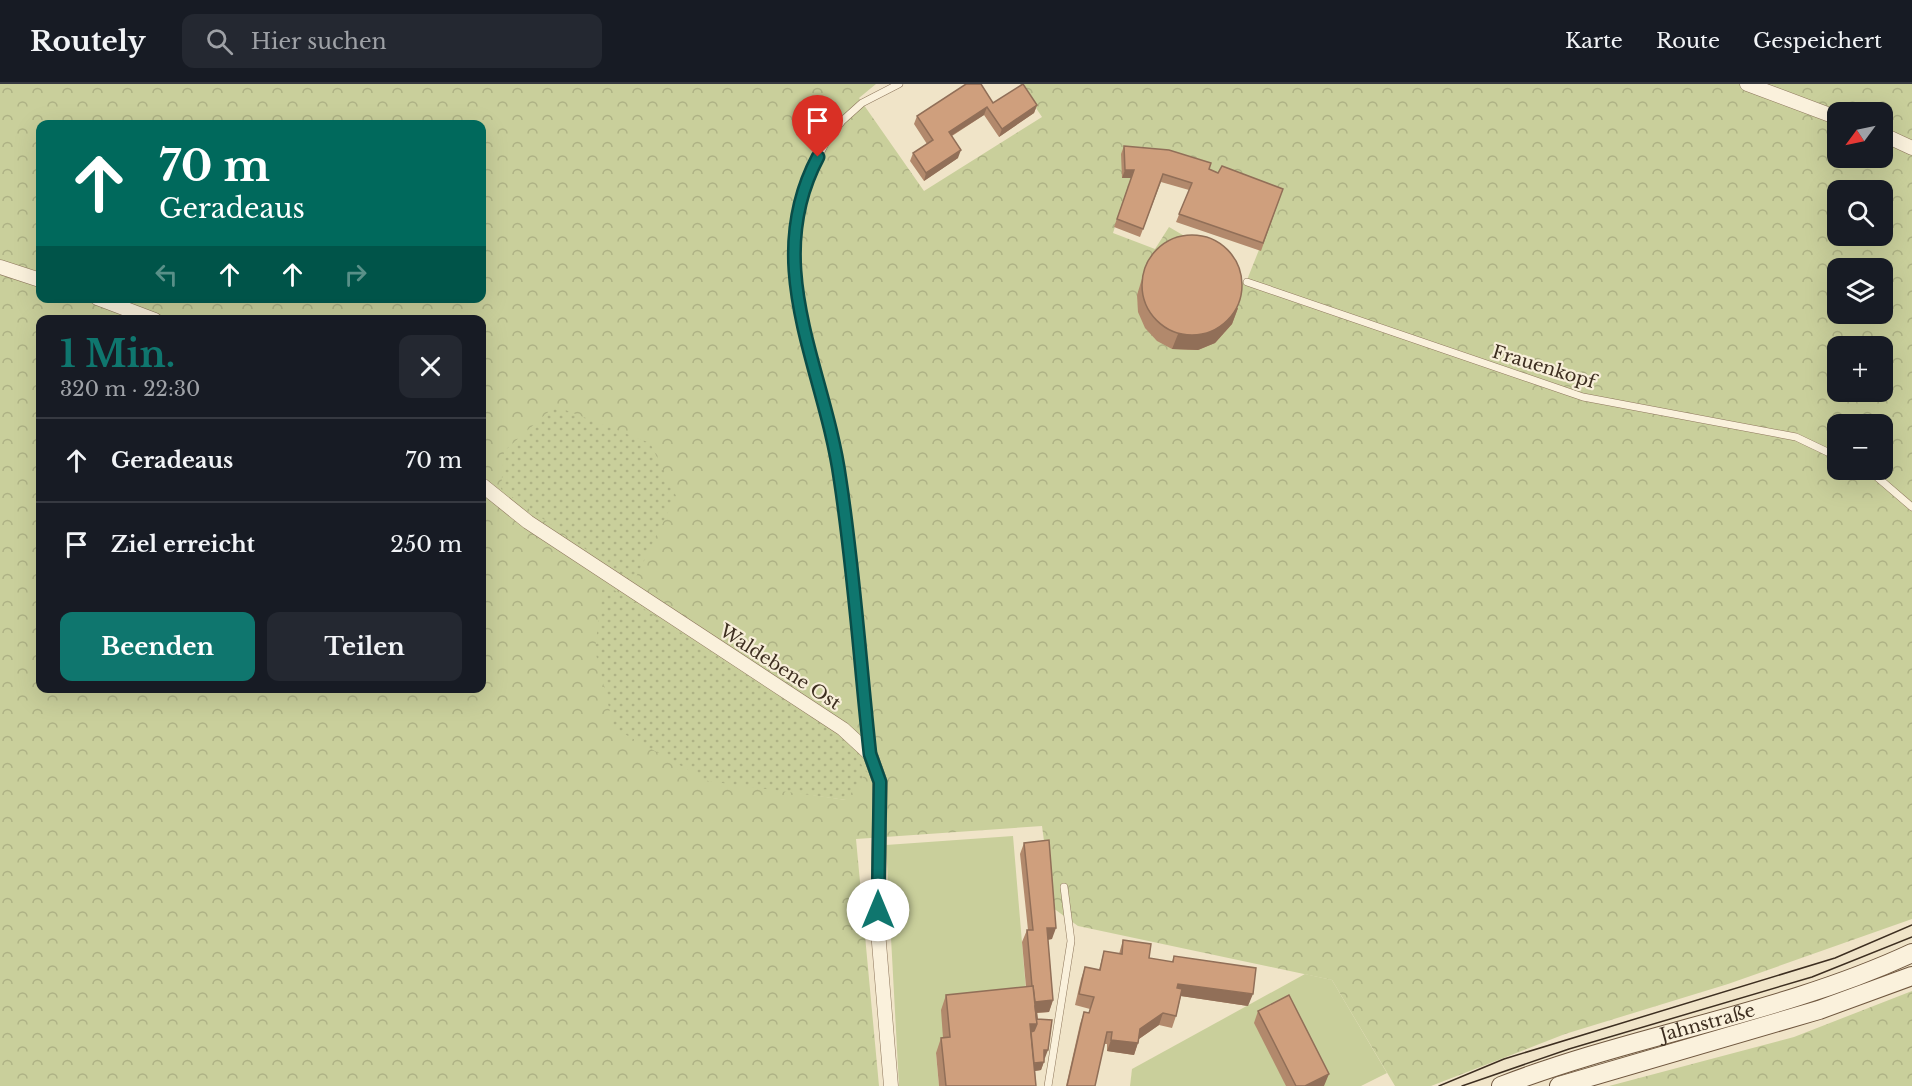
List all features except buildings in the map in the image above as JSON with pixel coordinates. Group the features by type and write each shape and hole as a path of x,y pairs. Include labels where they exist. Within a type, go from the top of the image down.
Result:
{"main road":[{"name":"Jahnstraße","path":"1500,1086 1571,1062 1835,984 1912,952"},
{"name":"Jahnstraße","path":"1559,1086 1818,1010 1912,976"}],"street":[{"path":"1747,84 1827,114"},
{"path":"1893,139 1912,148"},
{"path":"0,267 36,279"},
{"path":"110,303 142,315"},
{"name":"Waldebene Ost","path":"486,488 528,522 843,729 870,754 880,782 878,931 891,1086"}],"lane":[{"path":"870,754 840,477 818,378 797,306 793,244 810,172 826,142 842,121 862,103 899,84"},
{"name":"Frauenkopf","path":"1246,282 1583,397 1796,437 1827,452"},
{"path":"1880,480 1912,507"},
{"path":"1048,1086 1071,941 1064,887"}],"green space":[{"path":"0,84 876,84 859,98 924,191 1042,117 1020,84 1912,84 1912,919 1728,984 1565,1034 1431,1086 1395,1086 1332,980 1078,926 1053,908 1042,826 856,839 879,1086 0,1086","holes":["1131,178 1280,197 1245,285 1226,260 1169,227 1155,249 1113,233","603,584 818,720 846,800 786,791"]},
{"path":"555,406 650,443 676,496 633,583 501,489 504,451"},
{"path":"603,583 818,720 848,747 867,772 846,800 708,781 614,728 595,650"},
{"path":"1013,836 1027,1002 945,1053 936,1054 939,1086 899,1086 886,845"},
{"path":"1305,974 1332,980 1387,1073 1361,1086 1130,1086 1132,1069"},
{"path":"1912,991 1912,1086 1609,1086 1794,1037"}],"tram line":[{"path":"1439,1086 1504,1059 1835,958 1912,925"},
{"path":"1462,1086 1569,1049 1812,977 1912,937"}],"route":[{"path":"818,157 810,172 800,206 793,244 797,306 818,378 840,477 870,754 880,782 878,910"}]}
